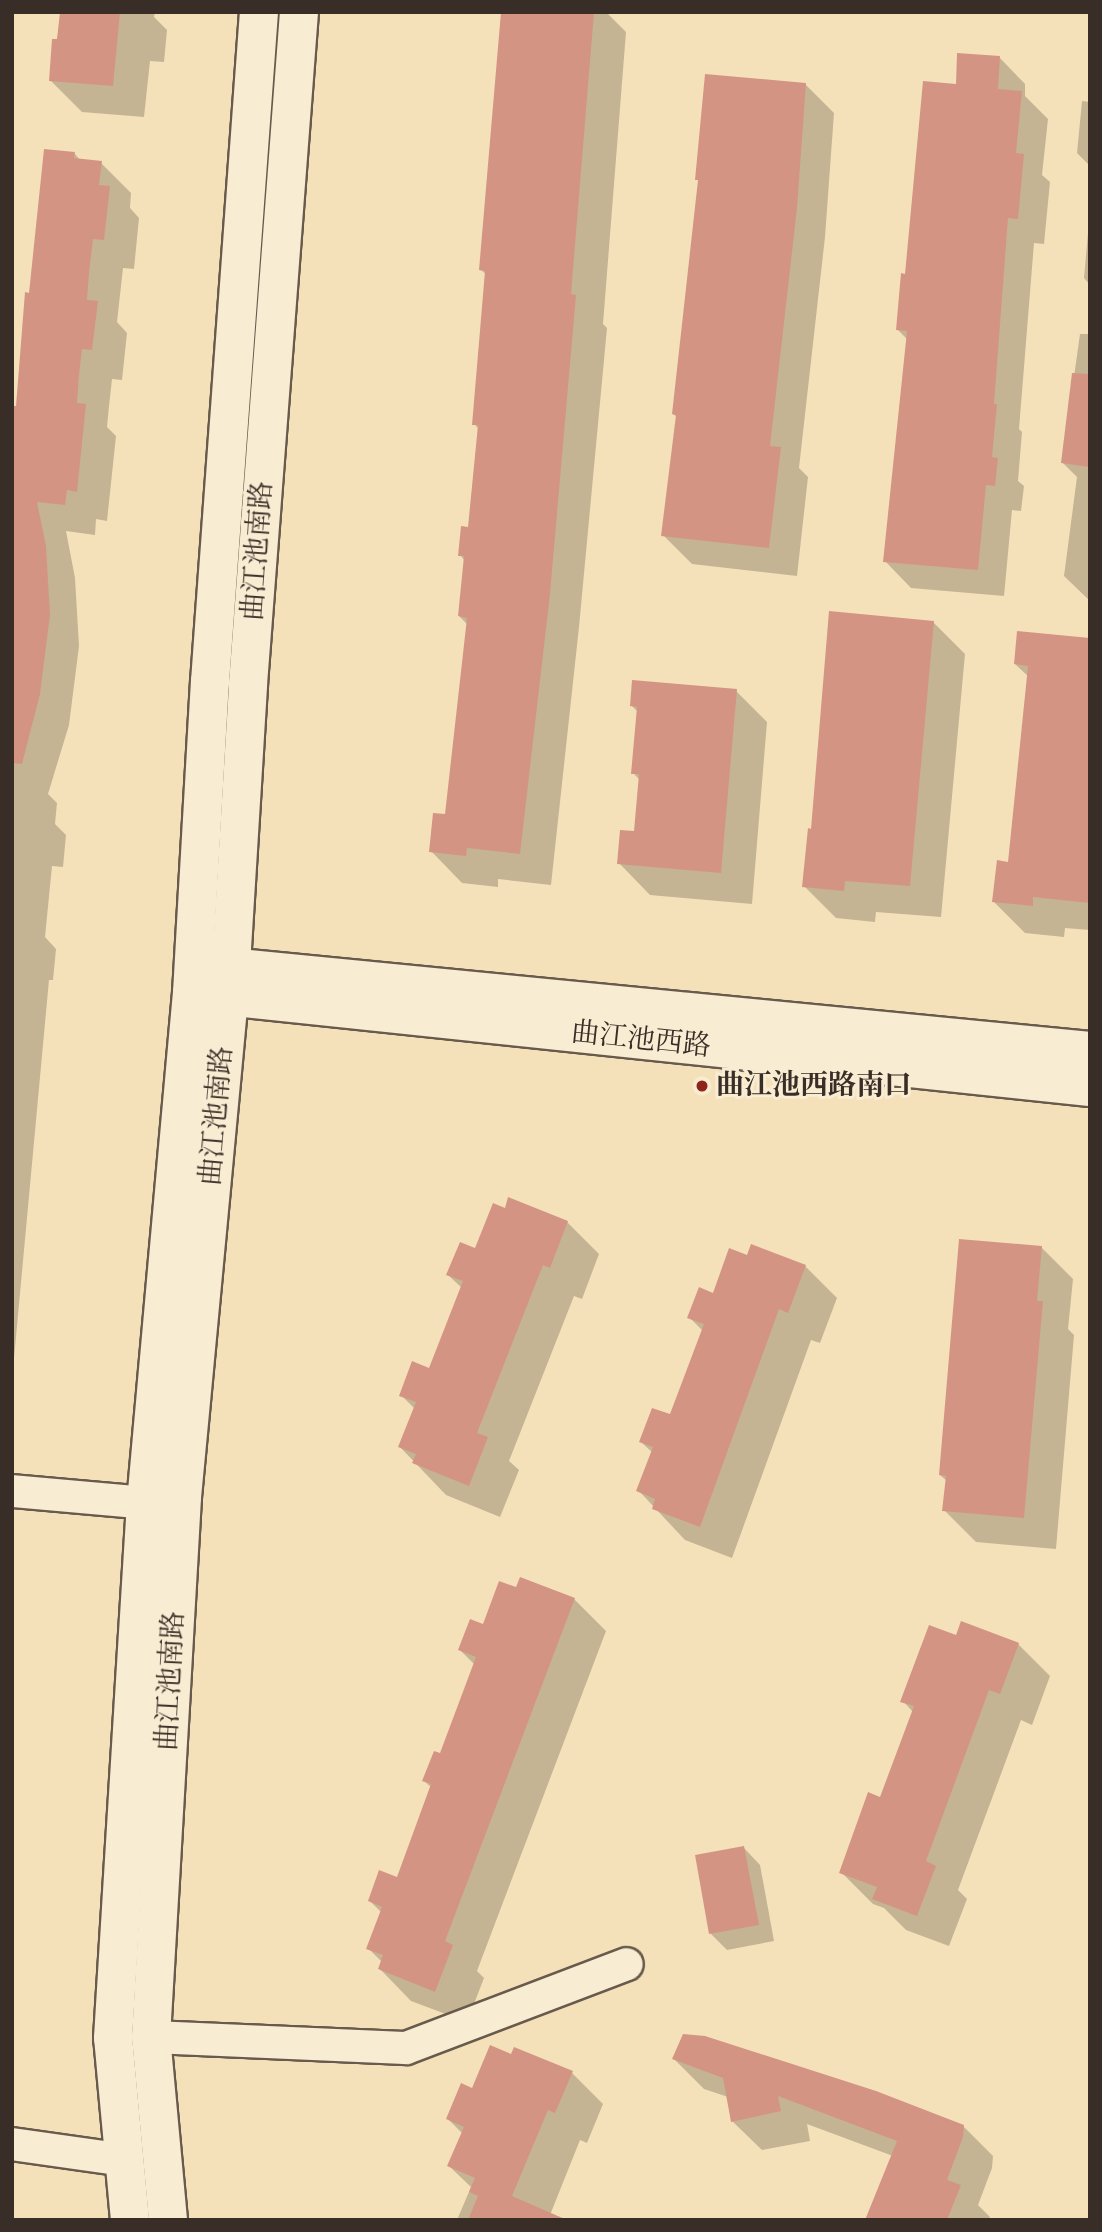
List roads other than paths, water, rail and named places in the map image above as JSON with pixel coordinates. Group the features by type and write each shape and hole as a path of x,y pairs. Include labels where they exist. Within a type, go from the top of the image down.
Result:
{"main road":[{"name":"曲江池南路","path":"168,2220 151,2037 211,980 210,682 259,12"},
{"name":"曲江池南路","path":"130,2220 113,2038 146,1503 253,616 299,12"},
{"name":"曲江池西路","path":"211,980 1090,1051"},
{"name":"曲江池西路","path":"211,980 1090,1087"}],"street":[{"path":"12,1491 146,1503"},
{"path":"151,2037 406,2048 627,1965"},
{"path":"12,2144 124,2160"}],"place":[{"name":"曲江池西路南口","path":"702,1086"}]}
